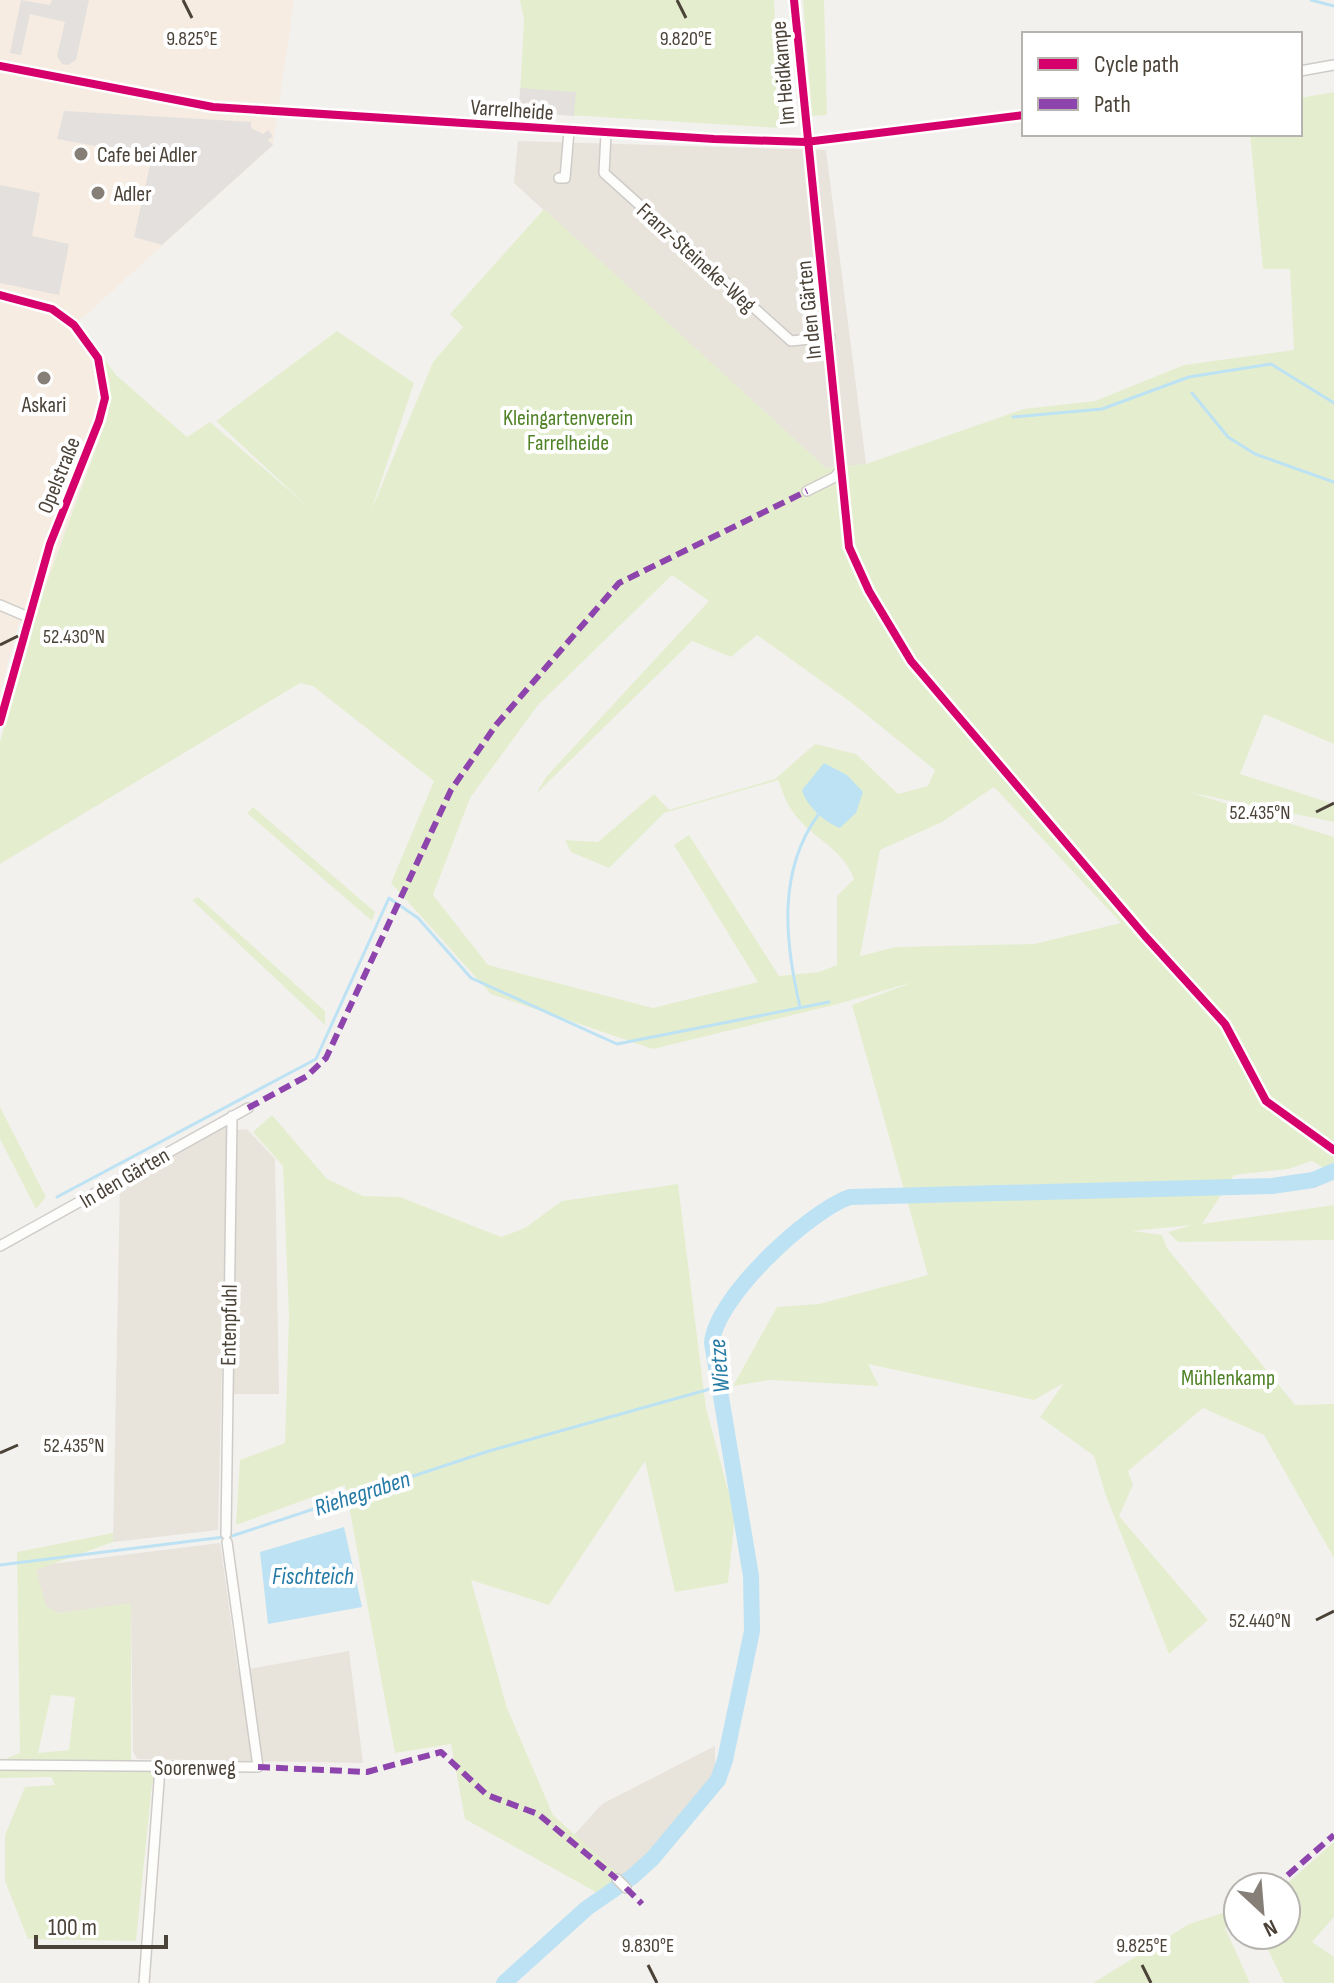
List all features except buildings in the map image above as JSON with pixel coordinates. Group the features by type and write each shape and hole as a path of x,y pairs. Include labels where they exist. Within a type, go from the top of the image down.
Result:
{"street":[{"name":"Im Heidkampe","path":"794,0 806,142"},
{"path":"1302,71 1334,65"},
{"name":"Varrelheide","path":"0,66 213,107 606,134 806,142 1022,115"},
{"path":"559,178 565,178 569,131"},
{"name":"Franz-Steineke-Weg","path":"606,134 604,173 791,341 830,337"},
{"name":"In den Gärten","path":"806,142 830,337 841,469 835,477 807,491"},
{"name":"Opelstraße","path":"0,295 52,309 64,316 91,345 104,384 103,411 50,544 0,722"},
{"path":"0,605 28,617"},
{"name":"In den Gärten","path":"0,1246 248,1108"},
{"name":"Entenpfuhl","path":"226,1538 232,1116"},
{"name":"Soorenweg","path":"0,1765 258,1767 226,1538"},
{"path":"144,1983 160,1768"},
{"path":"617,1879 626,1888"}],"shaded area":[{"path":"0,0 294,0 273,145 78,322 102,356 110,383 110,407 30,628 19,622 0,692"},
{"path":"21,0 50,5 52,0 89,0 76,60 68,65 62,64 57,56 65,22 30,14 21,55 10,53"},
{"path":"520,88 576,92 574,116 519,112"},
{"path":"64,111 251,122 251,128 263,134 268,130 273,136 268,140 273,145 162,245 134,237 152,156 57,139"},
{"path":"518,141 826,150 866,464 826,468 514,183"},
{"path":"0,185 40,193 32,236 69,244 59,295 0,283"},
{"path":"228,1122 218,1530 113,1542 120,1183"},
{"path":"247,1129 275,1159 279,1394 232,1394 236,1130"},
{"path":"220,1543 238,1671 349,1651 363,1763 137,1759 133,1751 131,1604 59,1613 46,1607 35,1569 51,1564"},
{"path":"715,1746 715,1768 708,1783 666,1836 623,1878 574,1835 602,1804"}],"green space":[{"path":"520,0 774,0 780,128 519,112 524,20"},
{"path":"803,0 824,0 827,115 812,116"},
{"path":"1334,92 1334,744 1264,714 1240,774 1334,804 1334,822 1192,793 1334,837 1334,1174 1312,1161 1288,1169 1234,1175 1202,1224 1334,1205 1334,1240 1178,1242 1168,1232 1192,1225 1132,1231 1162,1235 1167,1248 1295,1405 1334,1404 1334,1558 1264,1435 1203,1408 1128,1471 1133,1485 1119,1516 1208,1620 1169,1654 1106,1496 1094,1456 1040,1417 1064,1383 1034,1400 868,1364 879,1386 770,1380 733,1386 777,1307 819,1304 928,1275 852,1005 913,982 838,1004 653,1049 491,994 391,883 434,781 313,686 300,683 0,864 0,742 30,628 107,418 110,383 102,356 116,375 187,437 210,422 306,505 216,421 337,331 414,383 371,511 433,362 463,327 450,314 544,209 826,468 866,464 1024,409 1095,401 1184,365 1294,350 1290,269 1263,269 1250,136 1302,136 1302,98","holes":["672,575 709,601 546,777 536,794 692,641 731,657 757,635 852,703 935,770 928,786 898,794 856,754 815,744 775,779 669,810 654,794 598,842 565,840 571,852 609,868 664,813 778,780 798,819 842,858 854,879 837,896 837,965 819,972 779,976 689,835 674,845 758,982 653,1008 488,965 433,895 470,798 538,705","994,787 1121,923 1034,944 896,947 860,956 880,850 942,822"]},
{"path":"253,807 375,912 372,921 247,813"},
{"path":"198,897 325,1011 325,1025 192,900"},
{"path":"0,1107 46,1197 36,1209 0,1139"},
{"path":"272,1115 327,1179 363,1196 400,1197 501,1237 525,1228 562,1201 678,1184 706,1408 735,1516 728,1583 675,1592 645,1461 549,1605 471,1580 507,1708 553,1815 623,1878 601,1895 465,1819 451,1744 395,1753 345,1485 236,1525 240,1460 285,1443 289,1316 283,1166 253,1132"},
{"path":"113,1533 113,1542 36,1570 46,1606 59,1613 131,1603 131,1767 160,1768 152,1784 136,1941 28,1939 5,1881 5,1835 25,1787 55,1785 51,1777 0,1778 0,1761 20,1753 17,1552","holes":["51,1695 75,1697 69,1750 38,1753"]},
{"path":"1334,1842 1334,1917 1312,1942 1334,1957 1334,1983 1284,1983 1269,1951 1302,1951 1301,1871"},
{"path":"1222,1913 1222,1951 1235,1951 1250,1983 1093,1983 1189,1924"}],"water":[{"path":"824,763 847,775 863,792 856,813 840,828 817,813 802,790"},
{"name":"Fischteich","path":"344,1527 362,1607 268,1624 260,1552"}],"waterway":[{"path":"1311,0 1334,6"},
{"path":"1013,417 1102,409 1189,377 1271,364 1334,403"},
{"path":"1192,393 1228,437 1255,454 1334,482"},
{"path":"800,1007 788,933 790,884 805,837 818,815"},
{"path":"57,1197 316,1059 389,898 418,918 471,978 617,1044 829,1002"},
{"name":"Wietze","path":"504,1983 587,1908 632,1877 653,1858 718,1780 752,1631 751,1576 712,1343 717,1324 729,1303 767,1258 812,1219 850,1197 1272,1186 1313,1180 1334,1171"},
{"name":"Riehegraben","path":"0,1565 232,1536 489,1451 717,1387"}],"marked path":[{"path":"248,1108 307,1076 326,1058 451,790 496,725 619,583 807,491"},
{"path":"258,1767 367,1772 441,1752 487,1795 538,1814 617,1879"},
{"path":"1292,1871 1334,1835"},
{"path":"626,1888 642,1904"}],"cycle path":[{"path":"794,0 849,547 869,591 911,661 1145,936 1225,1024 1266,1101 1334,1150"},
{"path":"0,66 213,107 714,139 806,142 1022,115"},
{"path":"0,295 52,309 74,325 98,358 105,398 99,421 50,544 0,722"}],"place":[{"name":"Cafe bei Adler","path":"81,154"},
{"name":"Adler","path":"98,193"},
{"name":"Askari","path":"44,378"}],"park label":[{"name":"Kleingartenverein Farrelheide","path":"568,430"},
{"name":"Mühlenkamp","path":"1228,1377"}]}
